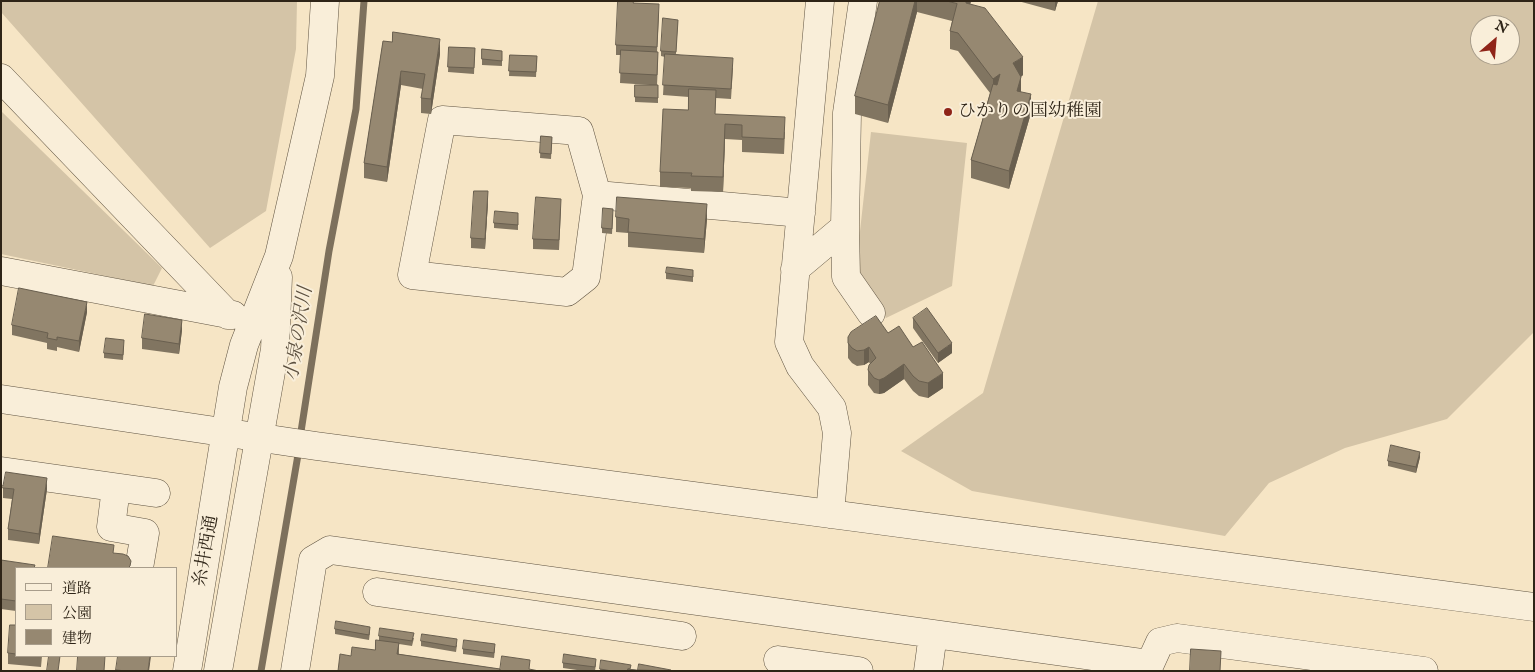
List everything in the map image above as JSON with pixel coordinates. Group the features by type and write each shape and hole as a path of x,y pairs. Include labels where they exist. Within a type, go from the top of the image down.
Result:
{"street":[{"path":"279,256 320,76 325,1"},
{"path":"820,1 789,342 800,366 832,408 837,433 830,514"},
{"path":"863,1 847,113 846,277 871,313"},
{"path":"1,78 241,317"},
{"path":"442,120 579,131 598,195 586,277 567,292 412,275 442,120"},
{"path":"598,195 801,213"},
{"path":"796,269 845,227"},
{"name":"糸井西通","path":"187,671 186,611 226,432 233,387 244,345 241,317 279,256"},
{"name":"糸井西通","path":"218,671 272,439 279,256"},
{"path":"1,271 241,317"},
{"path":"1,399 316,446 1534,607"},
{"path":"1,471 156,493"},
{"path":"116,488 111,527 145,533 139,567"},
{"path":"295,671 313,560 330,550 933,634 1150,667 1160,642 1178,638 1424,671"},
{"path":"551,617 556,582"},
{"path":"377,592 682,636"},
{"path":"928,671 933,634"},
{"path":"778,660 859,671"}],"green space":[{"path":"1,1 297,1 296,49 266,211 210,248 1,12"},
{"path":"1098,1 1534,1 1534,332 1447,419 1345,448 1269,483 1225,536 972,491 901,451 983,393"},
{"path":"1,111 162,268 153,286 1,254"},
{"path":"871,132 967,143 952,286 886,318 855,276"}],"building":[{"path":"618,1 659,4 657,47 616,45"},
{"path":"880,1 915,1 888,105 855,96"},
{"path":"947,1 966,1 966,3 985,8 1023,57 1013,63 1021,77 1017,91 1031,94 1009,171 971,160 993,84 997,85 1000,74 993,79 958,33 950,31 957,4"},
{"path":"663,18 678,20 676,52 661,51"},
{"path":"393,32 440,39 431,99 421,98 425,74 401,71 387,167 364,163 383,41 392,42"},
{"path":"449,47 475,48 474,68 448,67"},
{"path":"482,49 502,51 502,61 482,59"},
{"path":"621,50 658,52 657,75 620,73"},
{"path":"665,54 733,58 731,89 663,85"},
{"path":"510,55 537,56 536,72 509,71"},
{"path":"635,85 658,85 658,98 635,97"},
{"path":"689,89 716,90 715,114 785,117 784,139 742,137 742,125 725,124 723,177 691,176 692,173 660,172 663,109 688,110"},
{"path":"541,136 552,137 551,154 540,153"},
{"path":"474,191 488,191 485,239 471,238"},
{"path":"536,197 561,199 559,240 533,239"},
{"path":"617,197 707,204 704,239 628,232 629,219 616,217"},
{"path":"603,208 613,209 612,229 602,228"},
{"path":"495,211 518,213 518,225 494,223"},
{"path":"667,267 693,270 693,277 666,273"},
{"path":"19,288 87,302 79,341 57,337 57,340 47,338 48,333 12,325"},
{"path":"927,308 952,343 938,353 913,318"},
{"path":"145,314 182,320 179,344 142,338"},
{"path":"876,316 888,333 899,326 913,347 922,342 943,373 928,383 919,381 904,364 884,378 879,380 874,378 868,370 869,365 876,358 869,347 857,351 852,348 848,343 848,337 851,332"},
{"path":"106,338 124,340 123,355 104,353"},
{"path":"1391,445 1420,452 1416,467 1388,461"},
{"path":"6,472 47,478 39,534 8,529 14,489 3,488"},
{"path":"53,536 114,545 113,553 128,556 131,561 129,567 48,567"},
{"path":"1,560 35,565 34,567 15,567 15,601 1,599"},
{"path":"336,621 370,627 369,635 335,629"},
{"path":"10,625 15,625 15,654 8,653"},
{"path":"380,628 414,633 412,641 379,636"},
{"path":"422,634 457,639 456,647 421,641"},
{"path":"376,640 399,643 397,654 500,669 500,671 338,671 340,654 351,656 352,647 375,650"},
{"path":"464,640 495,644 494,653 463,649"},
{"path":"1191,649 1221,651 1220,671 1190,671"},
{"path":"564,654 596,659 595,667 563,663"},
{"path":"502,656 530,660 529,669 539,671 500,671"},
{"path":"49,657 60,657 58,671 47,671"},
{"path":"78,657 105,657 104,671 77,671"},
{"path":"118,657 150,657 148,671 116,670"},
{"path":"601,660 631,665 628,671 600,669"},
{"path":"639,664 671,670 671,671 638,670"}],"waterway":[{"name":"小泉の沢川","path":"300,438 329,251 356,109 364,1"},
{"name":"小泉の沢川","path":"261,671 299,449"}],"place":[{"name":"ひかりの国幼稚園","path":"948,112"}]}
